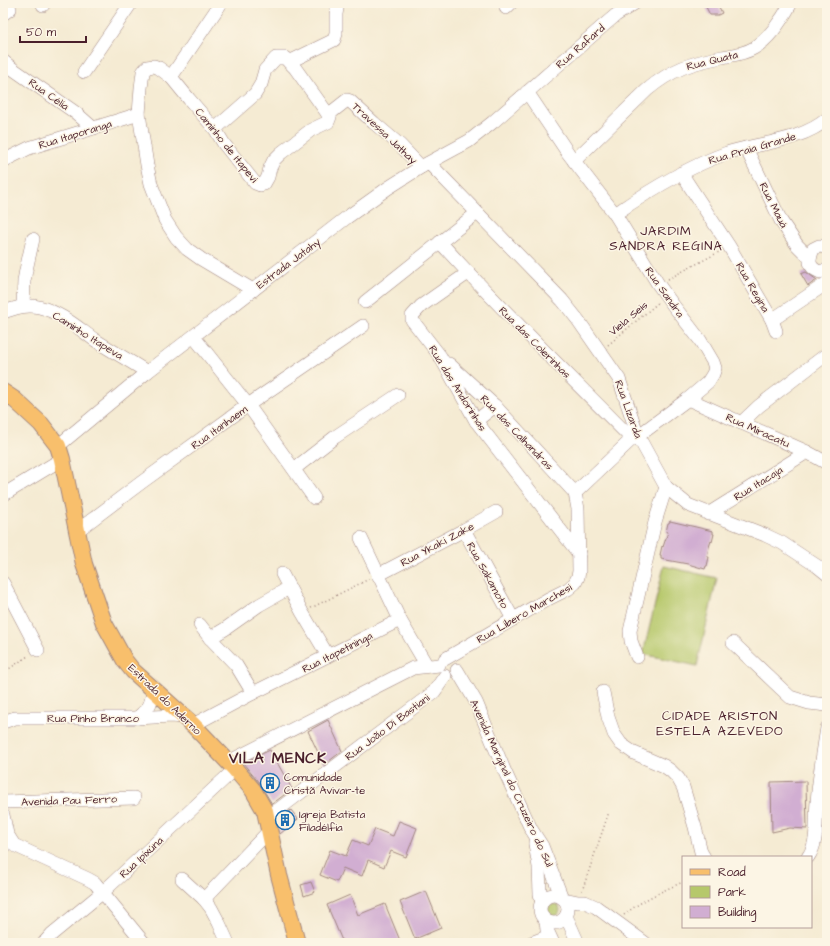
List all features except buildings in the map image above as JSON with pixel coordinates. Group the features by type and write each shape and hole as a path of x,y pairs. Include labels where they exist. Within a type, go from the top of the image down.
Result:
{"main road":[{"name":"Estrada do Aderno","path":"3,392 15,400 41,424 60,453 84,564 104,623 125,660 133,672 188,721 232,765 253,790 266,811 279,875 297,943"}],"street":[{"path":"84,72 131,3"},
{"path":"171,76 221,3"},
{"name":"Rua Rafard","path":"527,92 616,15 635,3"},
{"path":"782,3 784,17"},
{"name":"Rua Quata","path":"574,161 659,80 674,71 689,65 736,55 755,47 763,41 784,17 791,3"},
{"path":"290,62 334,40 336,34 337,8"},
{"path":"215,129 255,94 261,84 265,70 276,58 285,58 290,62 328,115"},
{"name":"Rua Célia","path":"3,61 76,113 93,128"},
{"name":"Caminho de Itapevi","path":"139,114 143,72 147,67 154,66 171,76 215,129 224,144 255,183 262,185 268,177 274,160 311,130 328,122 330,118 328,115 347,100"},
{"name":"Rua Sandra","path":"527,92 568,153 615,214 666,296 700,340 715,368 708,382 688,400 635,438"},
{"name":"Estrada Jatahy","path":"3,495 60,453 147,372 253,290 388,188 468,141 493,122 527,92"},
{"name":"Travessa Jathay","path":"347,100 425,165"},
{"path":"139,114 151,184 170,229 187,249 253,290"},
{"name":"Rua Itaporanga","path":"8,158 29,148 139,114"},
{"name":"Rua Praia Grande","path":"615,214 638,198 681,173 707,161 727,153 796,136 821,125 827,119"},
{"name":"Rua Mauá","path":"746,148 781,221 797,246 810,258 810,265 814,270 826,276"},
{"name":"Rua Lizarda","path":"425,165 477,213 562,300 578,320 620,380 635,438 666,487 688,505 782,543 827,574"},
{"name":"Rua Regina","path":"681,173 730,246 774,325 826,276"},
{"path":"365,302 477,213"},
{"path":"23,306 24,281 33,239"},
{"name":"Rua das Colerinhas","path":"440,242 534,342 635,438"},
{"path":"810,258 813,249 819,246 827,247"},
{"name":"Rua das Andorinhas","path":"468,273 415,311 412,316 412,320 440,356 476,421 579,554"},
{"name":"Caminho Itapeva","path":"3,312 23,306 39,307 50,311 147,372"},
{"name":"Rua Itanhaem","path":"77,531 248,405 363,326"},
{"path":"194,337 248,405 314,498"},
{"path":"741,423 759,406 827,354"},
{"name":"Rua das Calhandras","path":"440,356 495,406 575,493"},
{"path":"294,469 335,437 398,395"},
{"name":"Rua Miracatu","path":"688,400 807,452 827,463"},
{"path":"476,421 495,406"},
{"path":"575,493 635,438"},
{"name":"Rua Itacaja","path":"708,514 807,452"},
{"path":"637,657 631,641 630,631 655,522 666,487"},
{"name":"Rua Libero Marchesi","path":"232,765 413,668 439,667 513,619 575,584 579,571 579,554 578,509 575,493"},
{"name":"Rua Ykaki Zake","path":"378,575 496,512"},
{"name":"Rua Sakamoto","path":"464,530 513,619"},
{"path":"361,538 400,620 439,667"},
{"path":"282,574 328,656"},
{"path":"3,583 38,650"},
{"path":"210,638 258,605 289,588"},
{"name":"Rua Itapetininga","path":"188,721 253,693 400,620"},
{"path":"200,625 210,638 236,665 253,693"},
{"path":"733,643 790,697 809,703 827,705"},
{"name":"Avenida Marginal do Cruzeiro do Sul","path":"439,667 451,676 454,675 457,670 476,702 505,772 534,834 542,846 563,899"},
{"name":"Rua João Di Bastiani","path":"204,899 268,825 434,692 439,667"},
{"path":"137,718 150,706 153,690"},
{"path":"603,692 608,717 614,734 621,744 634,753 664,766 678,778 683,787 703,856"},
{"name":"Rua Pinho Branco","path":"3,722 15,718 137,718 171,716 188,721"},
{"path":"809,856 815,838 817,803 827,728"},
{"name":"Rua Ipixúna","path":"44,943 52,934 103,892 232,765"},
{"name":"Avenida Pau Ferro","path":"3,802 134,798"},
{"path":"3,816 7,834 14,845 95,883 144,943"},
{"path":"534,834 539,866 540,894 542,902 541,914 550,923 555,923 563,920 566,914 578,902"},
{"path":"182,879 204,899 214,913 228,943"},
{"path":"542,902 546,898 554,895 563,899 586,902 596,907 645,943"},
{"path":"563,899 567,905 566,914 578,943"},
{"path":"531,943 551,940 546,926 546,920"}],"path":[{"path":"658,284 730,246"},
{"name":"Viela Seis","path":"600,352 666,296"},
{"path":"302,612 378,575"},
{"path":"3,673 38,650"},
{"path":"578,902 609,812"},
{"path":"616,922 633,908 651,897 682,882"}],"green space":[{"path":"664,566 717,578 697,666 643,654"},
{"path":"552,904 556,904 560,910 556,916 552,916 548,912 548,908"}],"place":[{"name":"Comunidade Cristã Avivar-te","path":"270,783"},
{"name":"Igreja Batista Filadélfia","path":"285,820"}],"district":[{"name":"JARDIM SANDRA REGINA","path":"666,238"},
{"name":"CIDADE ARISTON ESTELA AZEVEDO","path":"720,722"},
{"name":"VILA MENCK","path":"278,758"}]}
